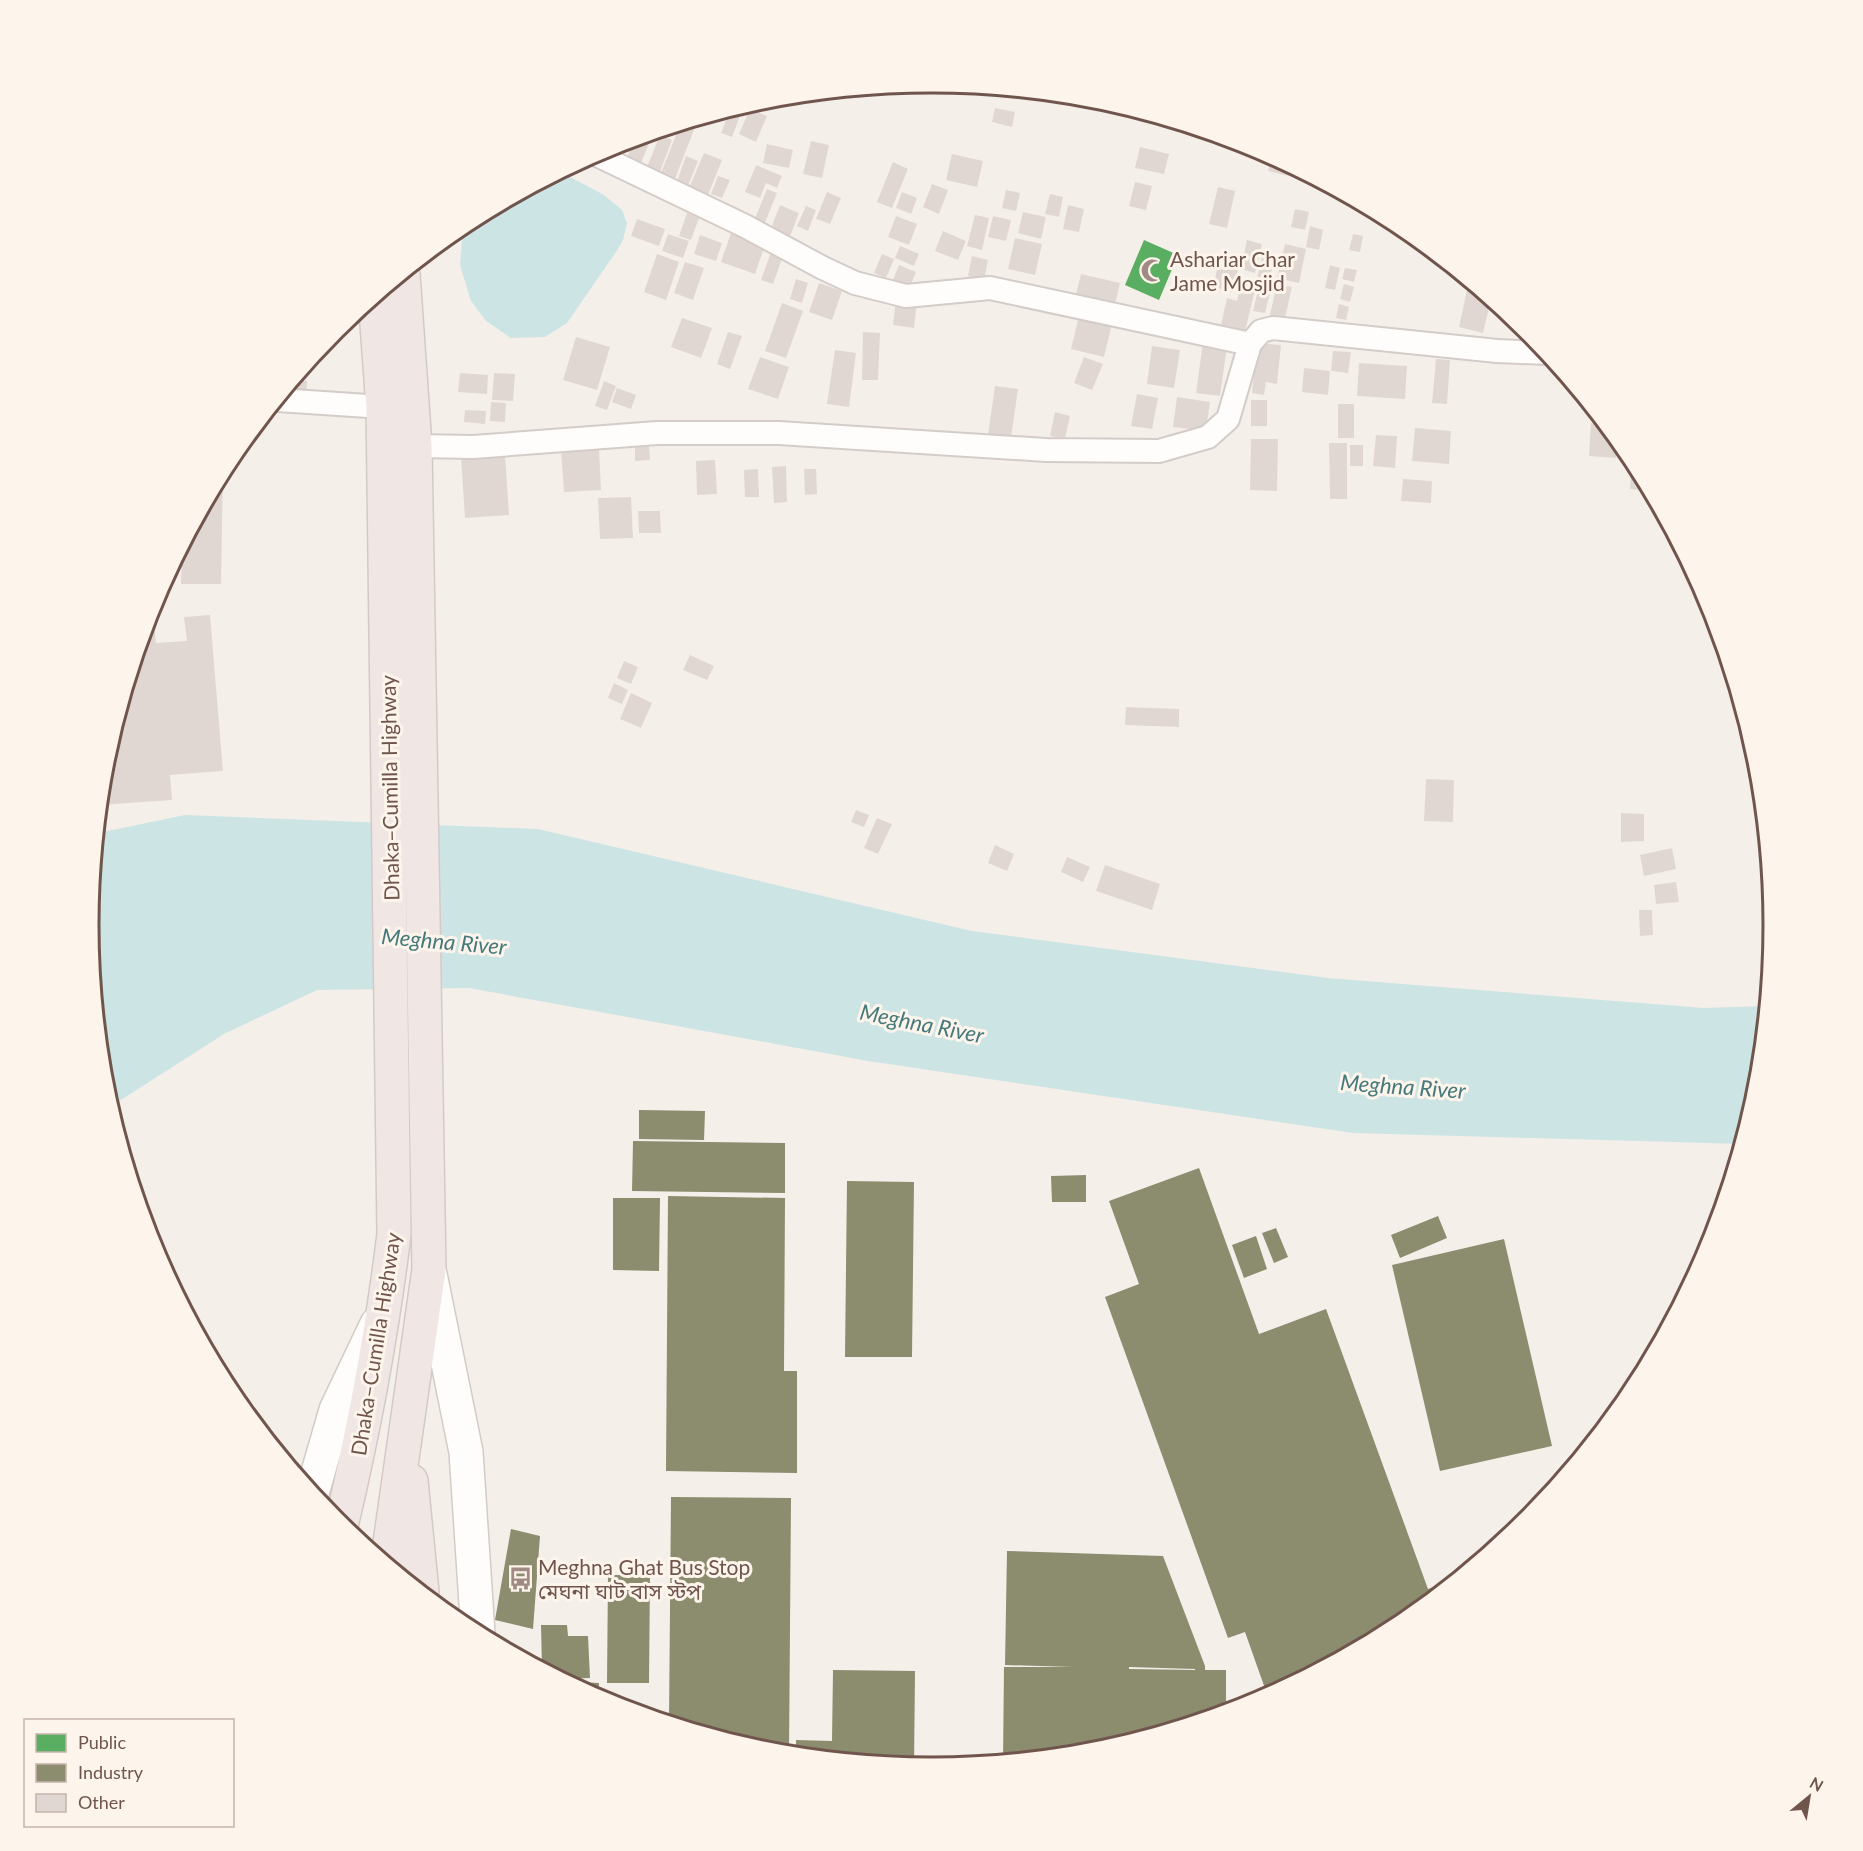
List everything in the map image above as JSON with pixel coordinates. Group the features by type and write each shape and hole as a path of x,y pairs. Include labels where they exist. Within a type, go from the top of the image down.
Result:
{"highway":[{"name":"Dhaka–Cumilla Highway","path":"344,1515 367,1415 386,1306 394,1234 403,676 415,446 404,283"},
{"name":"Dhaka–Cumilla Highway","path":"376,307 403,676 429,1269 388,1555"},
{"name":"Dhaka–Cumilla Highway","path":"373,1542 406,1419"},
{"name":"Dhaka–Cumilla Highway","path":"379,1547 406,1419"},
{"name":"Dhaka–Cumilla Highway","path":"383,1551 406,1419"},
{"name":"Dhaka–Cumilla Highway","path":"406,1419 412,1575"}],"street":[{"path":"606,159 745,226 855,283 906,296 990,288 1250,344"},
{"path":"415,446 473,447 657,433 779,433 1046,450 1159,451 1208,437 1228,418 1250,344 1262,331 1273,328 1497,351 1534,352"},
{"path":"286,401 383,407"},
{"path":"429,1269 466,1452 477,1623"},
{"path":"315,1483 336,1410 386,1306"}],"water":[{"path":"569,176 604,195 622,210 627,223 623,240 616,252 567,323 545,337 511,338 486,321 471,301 460,265 462,238 515,205"},
{"name":"Meghna River","path":"185,815 538,829 972,931 1328,978 1704,1008 1760,1006 1757,1034 1735,1144 1353,1133 868,1061 469,988 317,990 224,1034 118,1102 106,1034 101,980 99,926 105,832"}],"building: Public":[{"name":"Ashariar Char Jame Mosjid","path":"1144,240 1178,255 1159,300 1125,285"}],"building: Industry":[{"path":"639,1110 705,1111 704,1140 639,1139"},
{"path":"633,1141 785,1143 785,1193 632,1191"},
{"path":"1199,1168 1259,1334 1326,1309 1428,1589 1439,1585 1394,1618 1348,1646 1265,1688 1245,1632 1228,1638 1105,1297 1139,1284 1109,1201"},
{"path":"1086,1175 1086,1202 1052,1202 1051,1176"},
{"path":"847,1181 914,1182 912,1357 845,1357"},
{"path":"668,1196 785,1198 784,1371 797,1371 797,1473 666,1471"},
{"path":"613,1198 660,1198 659,1271 613,1270"},
{"path":"1438,1216 1447,1238 1400,1258 1391,1235"},
{"path":"1276,1228 1288,1257 1274,1263 1262,1233"},
{"path":"1256,1236 1267,1269 1244,1278 1232,1245"},
{"path":"1504,1239 1552,1446 1440,1471 1392,1265"},
{"path":"671,1497 791,1498 789,1745 716,1730 669,1716"},
{"name":"Meghna Ghat Bus Stop মেঘনা ঘাট বাস স্টপ","path":"511,1529 540,1536 533,1629 495,1620"},
{"path":"1007,1551 1163,1556 1205,1670 1226,1670 1226,1704 1147,1730 1094,1742 1003,1754 1004,1667 1073,1667 1005,1665","holes":["1129,1667 1195,1669 1129,1669"]},
{"path":"608,1575 650,1575 649,1683 607,1683"},
{"path":"541,1625 567,1625 568,1636 588,1636 590,1678 577,1678 542,1661"},
{"path":"833,1670 915,1671 914,1757 877,1756 796,1746 796,1740 832,1741"},
{"path":"586,1682 599,1683 599,1689"}],"building: Other":[{"path":"995,108 1015,112 1012,127 992,122"},
{"path":"757,112 767,116 756,142 739,134 748,114"},
{"path":"740,116 732,137 721,133 727,119"},
{"path":"695,128 673,184 659,178 677,133"},
{"path":"664,137 672,140 658,177 645,172 658,139"},
{"path":"811,141 829,145 822,178 803,174"},
{"path":"649,143 641,163 627,158 630,150"},
{"path":"767,144 793,150 789,168 763,163"},
{"path":"1140,147 1169,154 1164,174 1135,168"},
{"path":"623,152 621,158 614,156"},
{"path":"704,153 722,160 706,200 687,193"},
{"path":"952,154 983,161 977,187 946,180"},
{"path":"686,156 698,161 686,191 675,187"},
{"path":"893,162 908,169 892,208 877,202"},
{"path":"756,165 782,176 777,188 766,183 760,198 745,192"},
{"path":"1270,165 1293,176 1293,177 1268,171"},
{"path":"718,176 730,180 722,198 711,194"},
{"path":"1135,182 1152,186 1146,210 1129,206"},
{"path":"932,184 948,190 939,214 923,207"},
{"path":"1218,187 1235,191 1227,228 1209,224"},
{"path":"767,189 777,193 764,225 754,221"},
{"path":"1006,190 1020,193 1016,211 1002,208"},
{"path":"827,192 841,198 830,224 816,219"},
{"path":"902,192 917,198 911,214 896,208"},
{"path":"1050,194 1063,197 1059,217 1045,214"},
{"path":"780,205 799,213 789,239 770,231"},
{"path":"1068,205 1084,209 1079,232 1063,229"},
{"path":"806,206 816,210 808,231 797,226"},
{"path":"1295,209 1309,212 1305,230 1291,227"},
{"path":"1023,212 1046,217 1041,239 1018,233"},
{"path":"687,213 699,218 691,240 679,236"},
{"path":"975,215 989,218 982,250 967,246"},
{"path":"896,216 917,224 909,245 888,237"},
{"path":"993,216 1011,220 1006,241 988,237"},
{"path":"637,219 665,229 659,246 631,236"},
{"path":"1310,226 1323,230 1319,250 1306,247"},
{"path":"732,230 766,242 755,274 721,262"},
{"path":"943,231 966,241 958,260 935,251"},
{"path":"668,234 689,241 683,258 662,251"},
{"path":"1353,234 1363,236 1360,252 1349,250"},
{"path":"700,235 722,243 716,261 694,254"},
{"path":"1015,238 1042,244 1035,275 1008,269"},
{"path":"1247,240 1262,244 1255,273 1241,269"},
{"path":"1285,244 1306,249 1299,283 1277,278"},
{"path":"900,246 919,254 914,266 895,258"},
{"path":"771,252 783,256 773,284 761,280"},
{"path":"1263,252 1275,255 1269,282 1257,279"},
{"path":"657,254 679,262 666,300 644,292"},
{"path":"882,254 894,259 886,278 874,273"},
{"path":"972,256 988,260 984,280 968,276"},
{"path":"1219,261 1239,265 1233,292 1213,287"},
{"path":"685,262 704,268 693,300 674,293"},
{"path":"899,265 916,272 908,292 891,285"},
{"path":"1330,265 1340,268 1335,290 1325,288"},
{"path":"1345,268 1357,270 1354,282 1342,279"},
{"path":"1081,274 1120,283 1113,312 1074,302"},
{"path":"796,279 808,283 802,303 790,299"},
{"path":"1242,279 1257,282 1245,331 1221,325 1227,298 1237,301"},
{"path":"819,283 842,291 832,320 809,312"},
{"path":"1277,284 1292,287 1284,322 1269,319"},
{"path":"1344,284 1354,287 1350,302 1340,299"},
{"path":"1259,286 1271,289 1265,313 1253,311"},
{"path":"1467,289 1489,308 1483,333 1459,327"},
{"path":"896,300 917,302 914,328 893,325"},
{"path":"782,303 803,311 786,358 765,351"},
{"path":"1339,304 1349,307 1346,320 1336,318"},
{"path":"1079,316 1112,324 1104,357 1071,349"},
{"path":"682,318 712,328 701,358 671,347"},
{"path":"728,332 742,336 730,369 717,364"},
{"path":"863,332 880,333 878,380 862,380"},
{"path":"576,337 610,347 597,390 563,380"},
{"path":"1203,342 1227,346 1220,396 1196,393"},
{"path":"1257,343 1281,345 1277,384 1266,382 1264,395 1252,393"},
{"path":"1152,346 1180,350 1174,388 1147,384"},
{"path":"835,350 856,353 849,407 827,404"},
{"path":"1333,351 1351,352 1348,373 1331,371"},
{"path":"760,357 789,367 778,399 748,389"},
{"path":"1084,357 1103,364 1092,390 1074,383"},
{"path":"1436,359 1450,360 1447,404 1432,403"},
{"path":"1359,363 1407,366 1405,399 1357,396"},
{"path":"1304,368 1330,371 1328,395 1302,392"},
{"path":"460,373 488,375 487,394 458,392"},
{"path":"494,373 515,374 513,401 492,400"},
{"path":"303,381 307,381 306,396 291,395"},
{"path":"604,381 616,386 607,410 595,406"},
{"path":"995,386 1018,389 1011,438 988,435"},
{"path":"617,388 636,395 631,409 612,402"},
{"path":"1137,394 1158,398 1152,429 1131,426"},
{"path":"1177,397 1210,402 1206,431 1173,427"},
{"path":"1251,400 1267,400 1267,426 1251,426"},
{"path":"491,402 506,403 505,422 490,421"},
{"path":"1338,404 1354,404 1354,438 1338,438"},
{"path":"465,410 486,411 485,424 464,422"},
{"path":"1055,412 1070,416 1065,439 1050,436"},
{"path":"1591,423 1595,423 1616,452 1616,458 1589,456"},
{"path":"1415,428 1451,431 1449,464 1412,461"},
{"path":"1376,435 1397,436 1395,468 1373,466"},
{"path":"1251,439 1278,439 1277,491 1250,490"},
{"path":"1329,443 1347,443 1347,499 1330,499"},
{"path":"649,444 650,460 635,461 635,445"},
{"path":"1350,445 1363,445 1363,466 1350,466"},
{"path":"599,448 601,490 564,492 561,450"},
{"path":"505,455 509,515 465,518 461,457"},
{"path":"715,460 717,494 697,495 696,461"},
{"path":"786,466 787,502 774,503 772,467"},
{"path":"758,469 759,497 745,497 744,470"},
{"path":"804,469 816,469 817,494 805,495"},
{"path":"1631,474 1640,490 1630,489"},
{"path":"1403,479 1432,481 1431,503 1401,501"},
{"path":"223,490 221,584 181,584 182,564"},
{"path":"631,497 633,538 600,539 598,498"},
{"path":"638,511 660,511 661,533 639,533"},
{"path":"210,615 223,771 170,775 172,800 108,804 127,710 154,627 156,643 187,641 184,617"},
{"path":"690,655 714,666 707,680 683,670"},
{"path":"624,661 638,667 631,684 617,678"},
{"path":"614,683 628,690 622,704 608,698"},
{"path":"631,693 652,703 641,728 620,719"},
{"path":"1126,707 1179,709 1179,727 1125,725"},
{"path":"1426,779 1454,780 1453,822 1424,821"},
{"path":"856,810 869,815 864,827 851,822"},
{"path":"1621,813 1644,814 1644,841 1621,842"},
{"path":"877,818 892,824 878,854 864,848"},
{"path":"995,845 1014,854 1007,871 988,863"},
{"path":"1672,848 1676,869 1644,876 1640,855"},
{"path":"1067,857 1090,867 1083,882 1061,872"},
{"path":"1105,865 1160,884 1152,910 1096,891"},
{"path":"1676,882 1679,902 1656,904 1654,885"},
{"path":"1639,910 1652,910 1653,935 1640,936"}],"place":[{"name":"Ashariar Char Jame Mosjid","path":"1152,270"},
{"name":"Meghna Ghat Bus Stop মেঘনা ঘাট বাস স্টপ","path":"520,1578"}]}
